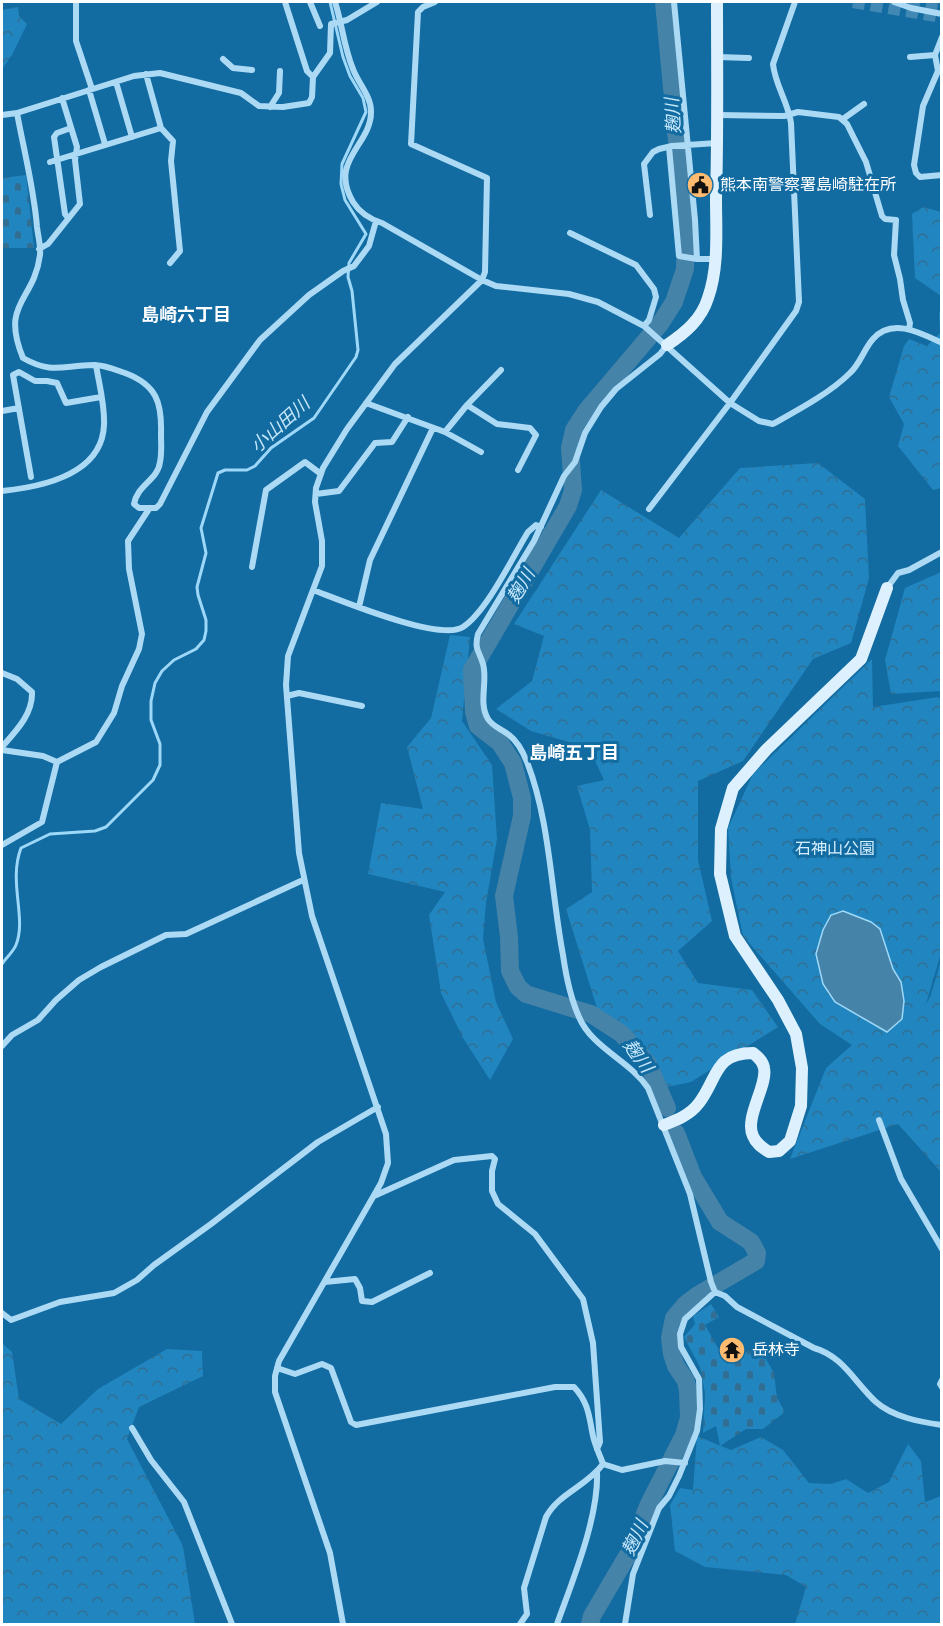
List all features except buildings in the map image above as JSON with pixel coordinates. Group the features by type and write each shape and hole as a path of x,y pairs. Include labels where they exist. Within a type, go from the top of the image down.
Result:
{"street":[{"path":"76,2 76,41 105,144"},
{"path":"285,2 307,71 313,77"},
{"path":"310,2 320,26"},
{"path":"335,2 352,67 369,99 371,110 369,124 346,166 347,189 355,206 366,217 496,286 569,294 598,302 646,327 672,353 730,403 759,421 773,424 808,404 851,373 876,336 894,328 909,329 942,343"},
{"path":"2,115 17,113 146,74 160,73 241,93 256,104 270,107 309,103 312,97 313,77 330,53 331,24 352,18 377,2"},
{"path":"343,1624 330,1553 275,1392 277,1368 279,1360 373,1197 388,1162 386,1134 378,1107 312,916 303,880 286,696 288,656 322,566 322,541 315,502 321,474 347,429 395,364 482,280 485,272 487,178 411,144 418,12 435,2"},
{"path":"674,2 694,259"},
{"path":"662,341 690,328 708,301 713,282 718,143 717,2"},
{"path":"649,509 730,403 796,311 799,302 790,115 774,74 773,64 795,2"},
{"path":"894,2 911,9 942,14"},
{"path":"942,37 935,55 938,71 923,106 914,165 920,177 942,175"},
{"path":"910,57 935,55"},
{"path":"717,57 748,58"},
{"path":"223,59 233,68 252,70"},
{"path":"270,107 279,93 280,71"},
{"path":"146,74 161,128 173,141 171,161 180,251 170,263"},
{"path":"116,82 132,137"},
{"path":"39,249 48,243 80,204 75,160 77,147 62,98"},
{"path":"843,119 864,104"},
{"path":"718,115 790,115 798,112 843,119 866,162 882,216 885,219 896,220 894,255 910,323 909,329"},
{"path":"17,113 36,214 40,254 32,282 22,296 14,315 12,326 16,345 23,358 50,369 96,365 116,369 140,379 151,388 160,404 162,416 160,463 157,475 145,484 135,498 134,504 139,508 149,509 160,504 207,412 260,340 291,310 343,271 352,268 369,246 376,221"},
{"path":"68,218 65,214 54,137 71,128"},
{"path":"50,162 161,128"},
{"path":"650,215 644,164 653,152 670,146 718,143"},
{"path":"670,146 679,256 681,258 715,259"},
{"path":"570,233 636,265 654,289 656,297 646,327"},
{"path":"662,341 660,354 616,390 601,407 585,433 579,452 564,476 541,527 478,634 475,648 483,665 487,717 493,726 510,735 527,762 542,816 568,985 579,1017 587,1032 639,1074 648,1088 690,1194 715,1292 725,1296 737,1307 814,1348 826,1351 836,1358 852,1378 878,1403 887,1409 917,1421 942,1425"},
{"path":"2,491 62,479 78,470 95,452 102,436 104,423 96,365"},
{"path":"445,432 501,370"},
{"path":"31,477 13,375 19,372 35,381 57,383 66,403 101,397"},
{"path":"366,403 445,432 481,452"},
{"path":"467,405 497,424 530,428 536,435 518,470"},
{"path":"2,411 19,408"},
{"path":"316,494 339,490 375,443 392,442 408,417"},
{"path":"359,607 370,560 433,428"},
{"path":"252,567 266,489 305,462 321,474"},
{"path":"2,845 42,822 57,762 96,742 114,713 122,686 139,649 142,634 129,569 128,541 149,509"},
{"path":"313,590 397,621 444,631 461,629 477,615 528,532 536,525 541,527"},
{"path":"664,1125 680,1119 699,1103 721,1064 738,1053 753,1053 761,1060 765,1069 751,1125 751,1134 757,1143 770,1152 779,1150 790,1141 801,1106 802,1068 796,1034 778,1000 735,936 720,874 721,829 733,788 766,750 861,659 887,588 898,573 909,570 942,552"},
{"path":"2,673 17,679 32,692 32,703 22,723 2,748 43,756 57,762"},
{"path":"286,696 298,693 362,706"},
{"path":"2,1046 12,1035 38,1020 79,980 101,967 166,935 186,934 303,880"},
{"path":"2,1313 11,1320 60,1302 114,1293 137,1280 318,1142 378,1107"},
{"path":"879,1120 901,1179 942,1249"},
{"path":"373,1197 454,1160 492,1156 495,1159 492,1171 492,1191 498,1204 535,1234 583,1299 593,1343 600,1442 597,1449"},
{"path":"325,1282 355,1279 360,1288 362,1301 372,1302 430,1273"},
{"path":"625,1624 633,1574 659,1508 669,1496 697,1431 700,1409 699,1378 681,1347 680,1334 685,1319 715,1292"},
{"path":"277,1368 295,1374 322,1364 331,1368 351,1422 357,1425 568,1386 574,1388 583,1397 603,1464"},
{"path":"942,1380 940,1384 942,1387"},
{"path":"132,1428 151,1460 184,1502 232,1624"},
{"path":"603,1464 630,1470 665,1461 682,1462"},
{"path":"520,1624 527,1614 524,1588 546,1517 552,1507 567,1493 597,1472 603,1464"},
{"path":"557,1624 580,1559 595,1498 597,1472"}],"green space":[{"path":"18,7 19,16 27,24 12,55 2,69 2,10"},
{"path":"26,175 34,248 2,248 2,178"},
{"path":"923,207 941,212 941,296 915,278 912,214"},
{"path":"941,304 941,488 933,490 898,446 904,424 889,397 904,346 909,339 927,346 940,333"},
{"path":"818,463 865,499 869,578 851,643 813,659 743,761 698,781 698,860 712,921 678,951 698,983 752,990 778,1027 691,1082 662,1088 602,1024 566,909 592,892 590,830 577,786 604,780 589,748 531,731 496,709 532,681 544,636 514,624 601,490 679,538 740,468"},
{"path":"941,572 941,691 891,694 885,660 905,588"},
{"path":"450,635 470,637 462,721 492,765 497,839 486,903 483,939 496,1002 513,1039 490,1080 463,1038 441,993 429,915 445,892 368,874 381,803 423,809 407,747 431,718"},
{"name":"石神山公園","path":"872,659 873,707 938,697 941,700 941,953 926,1004 941,961 941,1172 898,1124 790,1159 826,1068 852,1045 820,1024 743,936 731,878 728,828 753,774"},
{"path":"711,1304 719,1317 705,1325 727,1364 758,1345 774,1373 777,1398 785,1412 763,1429 746,1429 720,1446 716,1426 703,1433 705,1393 700,1367 684,1337 695,1324 693,1316"},
{"path":"2,1343 12,1352 19,1399 61,1424 98,1389 167,1349 202,1351 203,1376 139,1407 127,1439 183,1546 195,1624 2,1624"},
{"path":"697,1436 731,1450 761,1437 783,1450 809,1483 831,1484 846,1479 868,1493 889,1482 908,1444 921,1461 925,1502 941,1496 941,1624 795,1624 806,1587 786,1575 705,1567 675,1551 670,1505 680,1488 693,1490"}],"shaded area":[{"path":"843,911 871,922 880,929 893,969 901,982 904,1001 902,1019 887,1032 835,1002 823,984 816,954 823,930 831,915"}],"waterway":[{"name":"小山田川","path":"2,964 15,948 19,934 16,874 21,848 50,834 95,831 106,827 153,780 160,765 160,744 151,720 151,701 155,683 162,671 174,660 196,649 204,640 206,620 197,587 206,553 201,528 218,473 225,470 247,470 255,466 271,448 314,418 356,357 358,350 352,291 348,277 349,263 366,234 345,200 341,184 342,164 366,112 363,98 350,76 343,57 330,2"},
{"name":"麹川","path":"664,2 686,238 685,269 674,302 660,324 587,410 574,430 570,448 573,490 568,506 472,670 474,712 478,726 500,743 513,763 522,798 522,816 504,896 510,971 518,987 526,994 591,1014 622,1034 648,1064 667,1108"},
{"name":"麹川","path":"590,1624 592,1616 629,1553 649,1504 684,1435 689,1418 686,1381 676,1366 672,1354 670,1338 674,1318 698,1295 756,1261 757,1253 751,1242 720,1222 693,1177 676,1133"}],"tunnel":[{"path":"853,2 942,17"},
{"path":"908,2 942,7"}],"place":[{"name":"熊本南警察署島崎駐在所","path":"700,185"},
{"name":"岳林寺","path":"732,1350"}],"district":[{"name":"島崎六丁目","path":"186,315"},
{"name":"島崎五丁目","path":"574,753"}]}
